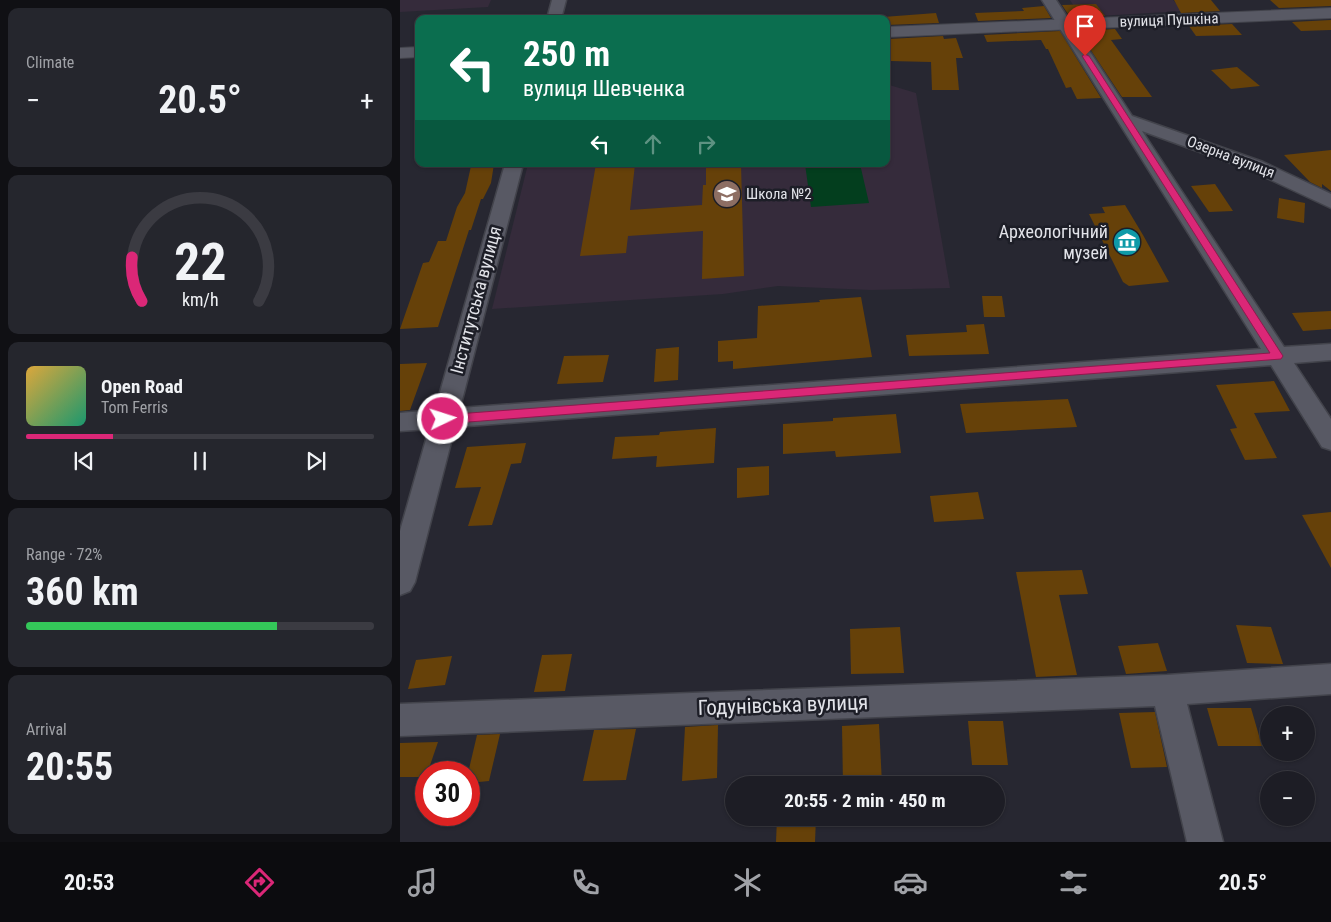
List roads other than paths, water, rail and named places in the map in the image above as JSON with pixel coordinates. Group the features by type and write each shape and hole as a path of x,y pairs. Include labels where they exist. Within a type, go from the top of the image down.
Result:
{"street":[{"path":"555,15 559,0"},
{"path":"1049,0 1128,120 1331,440"},
{"name":"вулиця Пушкіна","path":"890,32 1331,13"},
{"path":"400,53 415,52"},
{"name":"Озерна вулиця","path":"1128,120 1239,159 1302,185 1331,202"},
{"name":"Інститутська вулиця","path":"400,582 513,167"},
{"path":"400,422 1331,352"},
{"name":"Годунівська вулиця","path":"400,720 1167,690 1331,679"},
{"path":"1167,690 1205,842"}],"place":[{"name":"Школа №2","path":"727,194"},
{"name":"Археологічний музей","path":"1127,242"}]}
